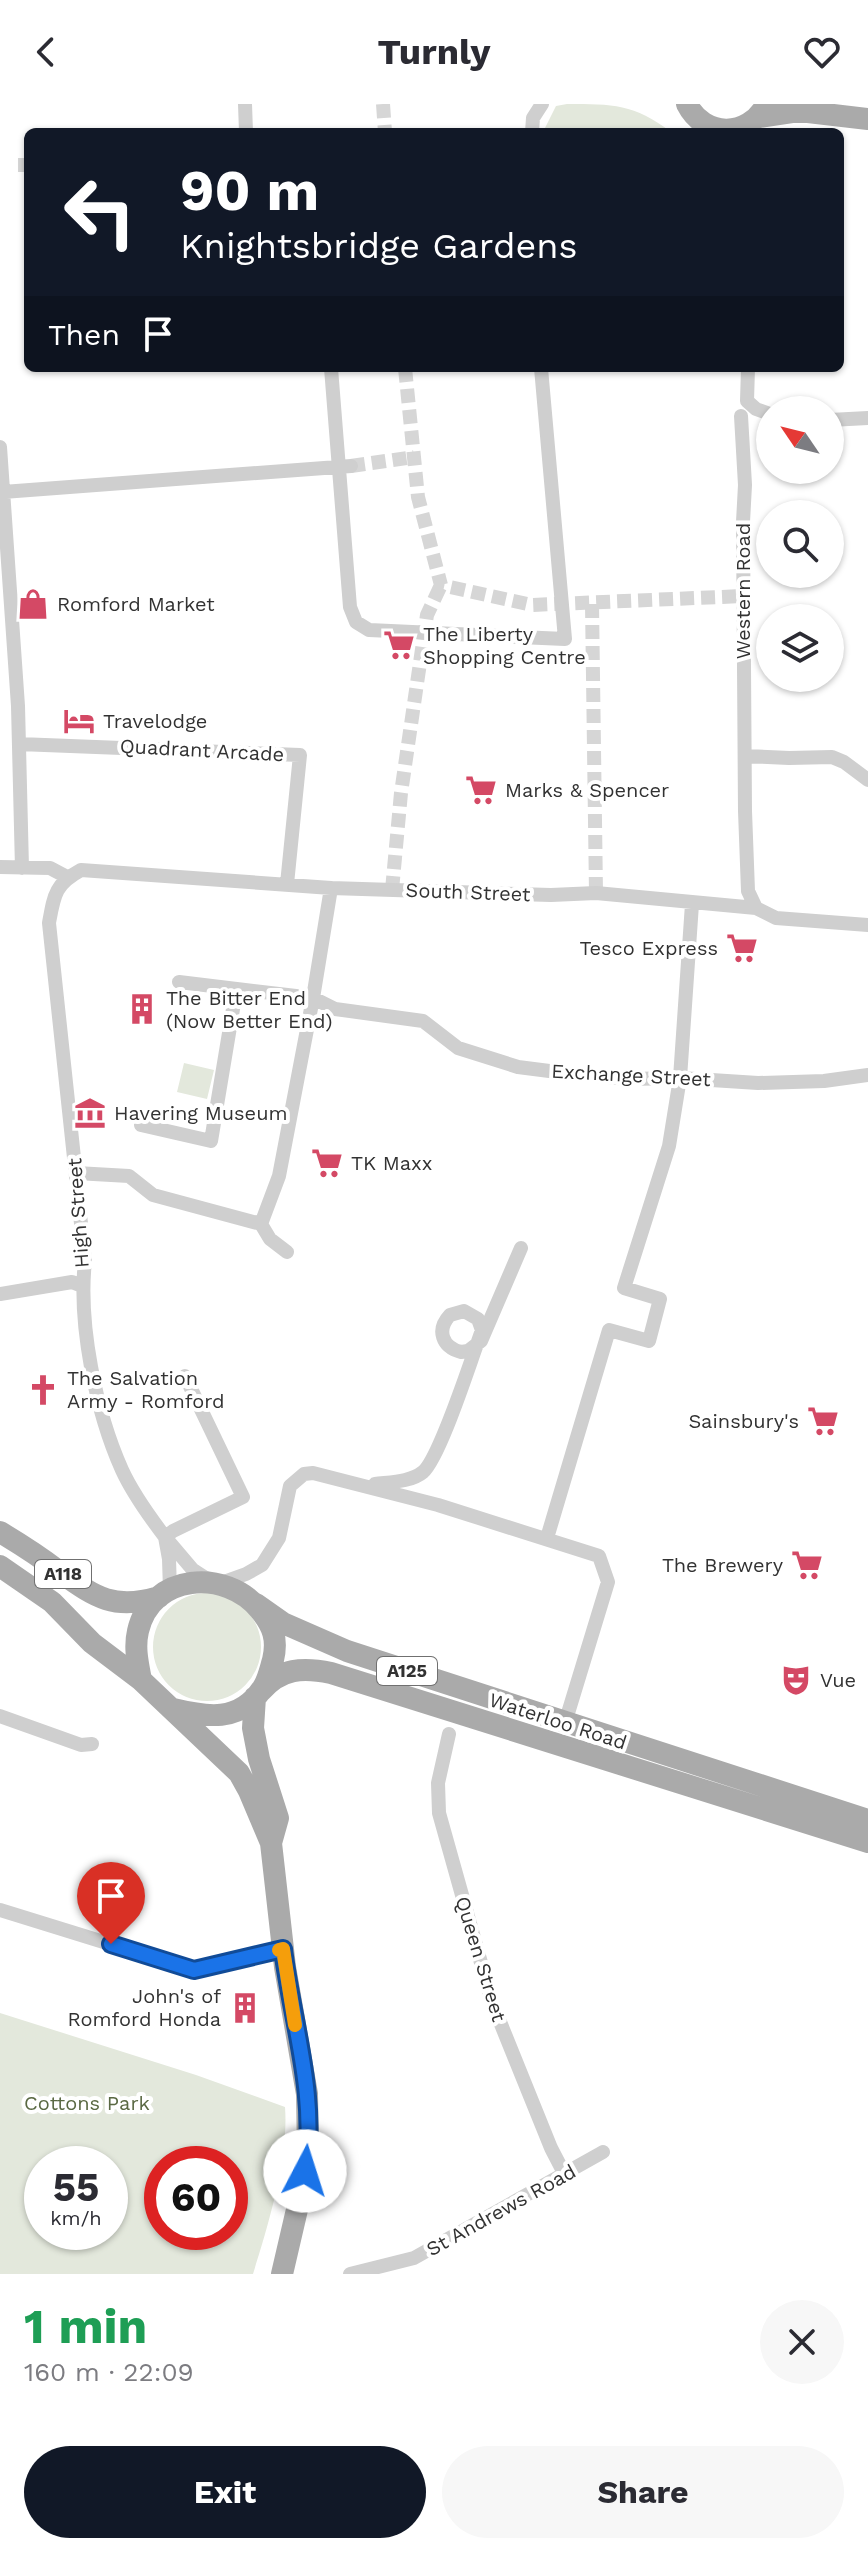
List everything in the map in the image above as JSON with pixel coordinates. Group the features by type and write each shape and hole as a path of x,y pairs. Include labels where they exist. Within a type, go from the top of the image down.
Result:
{"main road":[{"path":"684,107 704,124 718,128"},
{"path":"737,128 749,125 763,111 808,112 868,119"},
{"name":"A118","path":"0,1532 25,1546 96,1597 131,1603 164,1593"},
{"name":"A118","path":"0,1566 52,1602 92,1643 141,1680"},
{"path":"271,1843 278,1818 252,1720 258,1694 267,1679 276,1650 272,1625 256,1604 234,1587 192,1582 164,1593 144,1615 138,1631 136,1654 141,1680 239,1773 271,1843 283,1949 307,2094 309,2133 286,2273"},
{"name":"Waterloo Road","path":"256,1604 283,1623 326,1643 868,1820"},
{"name":"Waterloo Road","path":"258,1694 277,1676 294,1670 305,1668 331,1673 868,1842"},
{"path":"173,1709 215,1717 237,1711 258,1694"}],"street":[{"path":"245,104 246,128"},
{"path":"532,128 533,118 542,104"},
{"path":"331,372 350,607 356,622 369,630 565,639 541,372"},
{"path":"748,372 747,401 756,409"},
{"name":"Western Road","path":"741,416 745,485 745,811 748,891 756,908"},
{"path":"844,419 868,418"},
{"path":"0,447 4,565 19,744 22,868"},
{"path":"3,492 351,466"},
{"name":"Quadrant Arcade","path":"19,744 300,755 287,884"},
{"path":"745,756 832,757 868,780"},
{"path":"0,867 50,868 67,877"},
{"name":"South Street","path":"67,877 81,870 331,888 551,895 596,893 756,908 776,918 868,925"},
{"name":"High Street","path":"67,877 54,894 49,923 85,1261 82,1286 92,1374 122,1469 144,1508 193,1570 214,1583"},
{"path":"261,1224 279,1176 331,888"},
{"path":"547,1538 609,1330 649,1341 660,1299 624,1288 669,1146 680,1078 692,904"},
{"name":"Exchange Street","path":"179,982 313,998 335,1009 423,1021 458,1048 518,1067 628,1079 680,1078 758,1083 824,1081 868,1075"},
{"path":"141,1125 211,1141 236,991"},
{"path":"76,1173 129,1176 153,1195 261,1224 270,1239 287,1252"},
{"path":"367,1485 405,1480 423,1472 434,1456 476,1347 479,1338 482,1330 478,1319 464,1311 445,1320 442,1336 451,1349 461,1352 476,1346 481,1341 521,1248"},
{"path":"0,1294 72,1282 82,1286"},
{"path":"165,1537 243,1497 185,1376"},
{"path":"214,1583 246,1574 262,1565 279,1538 290,1486 304,1474 313,1473 367,1485 599,1556 608,1582 565,1723"},
{"name":"High Street","path":"164,1593 169,1559 165,1537"},
{"path":"0,1716 81,1745 92,1744"},
{"name":"Queen Street","path":"449,1734 438,1783 439,1813 492,2002 551,2148 565,2175"},
{"path":"0,1910 194,1970 283,1949"},
{"name":"St Andrews Road","path":"350,2274 414,2258 603,2152"}],"green space":[{"path":"597,104 622,108 646,116 665,128 545,128 556,106"},
{"path":"184,1063 214,1070 207,1099 177,1092"},
{"path":"207,1593 228,1597 246,1608 257,1626 261,1647 257,1668 246,1686 228,1697 207,1701 186,1697 168,1686 157,1668 153,1647 157,1626 168,1608 186,1597"},
{"name":"Cottons Park","path":"0,2013 196,2075 285,2107 281,2169 253,2274 0,2274"}],"tunnel":[{"path":"383,104 385,128"},
{"path":"18,165 24,165"},
{"path":"405,372 418,497 441,585 532,605 743,596"},
{"path":"351,466 414,457"},
{"path":"392,890 401,793 427,615 441,585"},
{"path":"592,604 596,893"}],"slow traffic":[{"path":"279,1950 283,1949 295,2025"}],"place":[{"name":"Romford Market","path":"33,604"},
{"name":"The Liberty Shopping Centre","path":"399,645"},
{"name":"Travelodge","path":"79,721"},
{"name":"Marks & Spencer","path":"481,790"},
{"name":"Tesco Express","path":"742,948"},
{"name":"The Bitter End (Now Better End)","path":"142,1009"},
{"name":"Havering Museum","path":"90,1113"},
{"name":"TK Maxx","path":"327,1163"},
{"name":"The Salvation Army - Romford","path":"43,1390"},
{"name":"Sainsbury's","path":"823,1421"},
{"name":"The Brewery","path":"807,1565"},
{"name":"Vue","path":"796,1680"},
{"name":"John's of Romford Honda","path":"245,2008"}],"route":[{"path":"111,1944 194,1970 283,1949 307,2094 309,2133 305,2171"}]}
